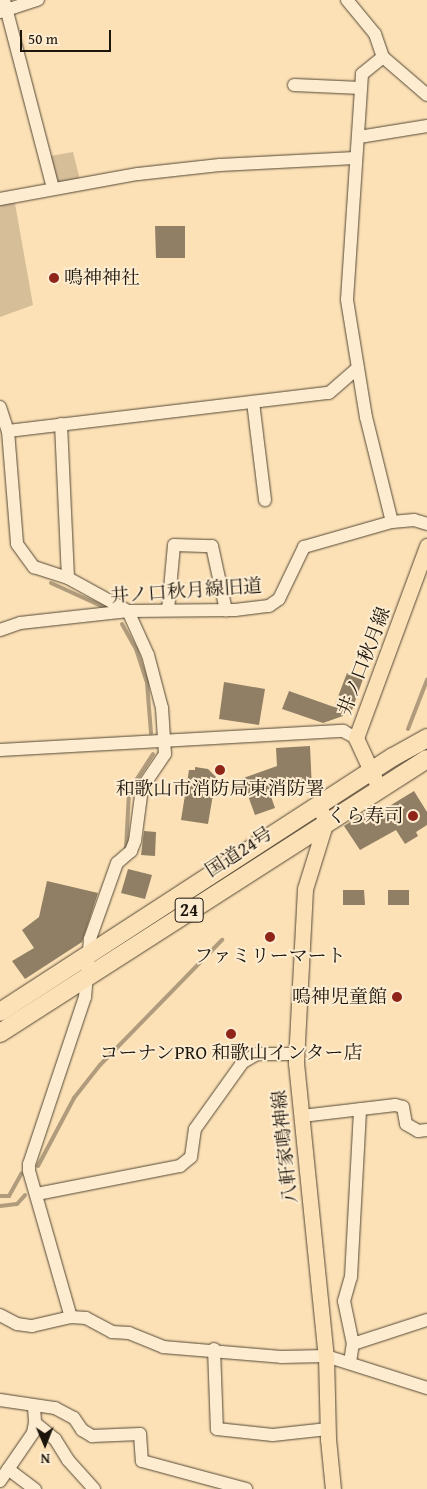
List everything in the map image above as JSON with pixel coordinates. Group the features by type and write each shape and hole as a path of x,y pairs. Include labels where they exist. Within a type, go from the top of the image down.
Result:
{"highway":[{"name":"国道24号","path":"0,1033 88,975 322,813 370,772 427,738"},
{"name":"国道24号","path":"0,1012 90,952 322,813 379,788 427,759"}],"main road":[{"name":"井ノ口秋月線","path":"379,788 356,738 427,546"},
{"name":"八軒家鳴神線","path":"322,813 305,889 296,1054 326,1356 328,1429 333,1489"}],"street":[{"path":"38,0 3,8 53,188"},
{"path":"348,0 375,34 383,57 427,96"},
{"path":"383,57 362,74 347,300 366,417 392,522"},
{"path":"294,85 361,88"},
{"path":"359,137 427,126"},
{"path":"0,199 53,188 220,165 355,158"},
{"path":"8,431 329,393 358,368"},
{"path":"252,402 265,500"},
{"path":"0,407 8,431 17,544 34,567 68,578 128,612 156,680 164,742 161,762 142,788 135,841 131,852 117,863 90,939 85,997 29,1164 71,1317"},
{"path":"62,424 68,578"},
{"name":"井ノ口秋月線旧道","path":"0,630 20,623 128,612 226,610 269,606 279,599 304,547 392,522 414,520 427,524"},
{"path":"168,610 174,545 212,546 226,610"},
{"path":"0,750 343,731 356,738"},
{"path":"37,1194 180,1166 191,1157 195,1129 243,1062 257,1054 296,1054"},
{"path":"302,1116 360,1109 403,1107 406,1124 418,1131 427,1130"},
{"path":"350,1362 353,1344 344,1301 351,1277 360,1109"},
{"path":"0,1315 17,1324 32,1326 71,1317 86,1318 112,1332 129,1333 163,1347 214,1349 281,1357 326,1356 350,1362 427,1388"},
{"path":"353,1344 427,1320"},
{"path":"214,1349 217,1429 274,1435 328,1429"},
{"path":"0,1400 34,1408 55,1408 74,1418 82,1430 92,1436 140,1434 142,1461 246,1489"},
{"path":"0,1481 33,1433 35,1423 34,1408"},
{"path":"35,1423 55,1439 68,1460 94,1489"},
{"path":"8,1469 35,1489"}],"shaded area":[{"path":"73,152 80,180 52,185 44,157"},
{"path":"14,198 33,305 0,317 0,202"}],"building":[{"path":"155,226 185,226 185,258 156,258"},
{"path":"347,673 363,679 351,713 345,711 343,716 323,723 282,709 289,691 334,707"},
{"path":"224,682 265,689 259,725 219,719"},
{"path":"310,746 312,789 269,791 275,808 255,815 247,793 240,795 235,781 277,766 276,748"},
{"path":"195,767 208,769 216,777 208,824 181,820 189,770 195,770"},
{"path":"414,791 427,812 427,825 416,832 418,836 405,844 396,830 360,850 344,826 369,810 373,816"},
{"path":"144,831 156,832 155,856 141,855"},
{"path":"128,869 152,875 145,899 121,893"},
{"path":"47,881 98,893 82,942 25,979 12,961 34,948 22,930 39,917"},
{"path":"343,890 364,890 365,905 343,905"},
{"path":"388,890 409,890 409,905 388,905"}],"waterway":[{"path":"51,583 108,609"},
{"path":"122,624 136,649 147,683 151,733"},
{"path":"408,729 427,680"},
{"path":"126,849 129,791 153,754"},
{"path":"38,1166 74,1098 100,1065 222,940"},
{"path":"0,1196 9,1196 22,1173"},
{"path":"0,1206 17,1204 25,1195"}],"place":[{"name":"鳴神神社","path":"54,278"},
{"name":"和歌山市消防局東消防署","path":"220,770"},
{"name":"くら寿司","path":"413,816"},
{"name":"ファミリーマート","path":"270,937"},
{"name":"嗚神児童館","path":"397,997"},
{"name":"コーナンPRO 和歌山インター店","path":"231,1034"}]}
